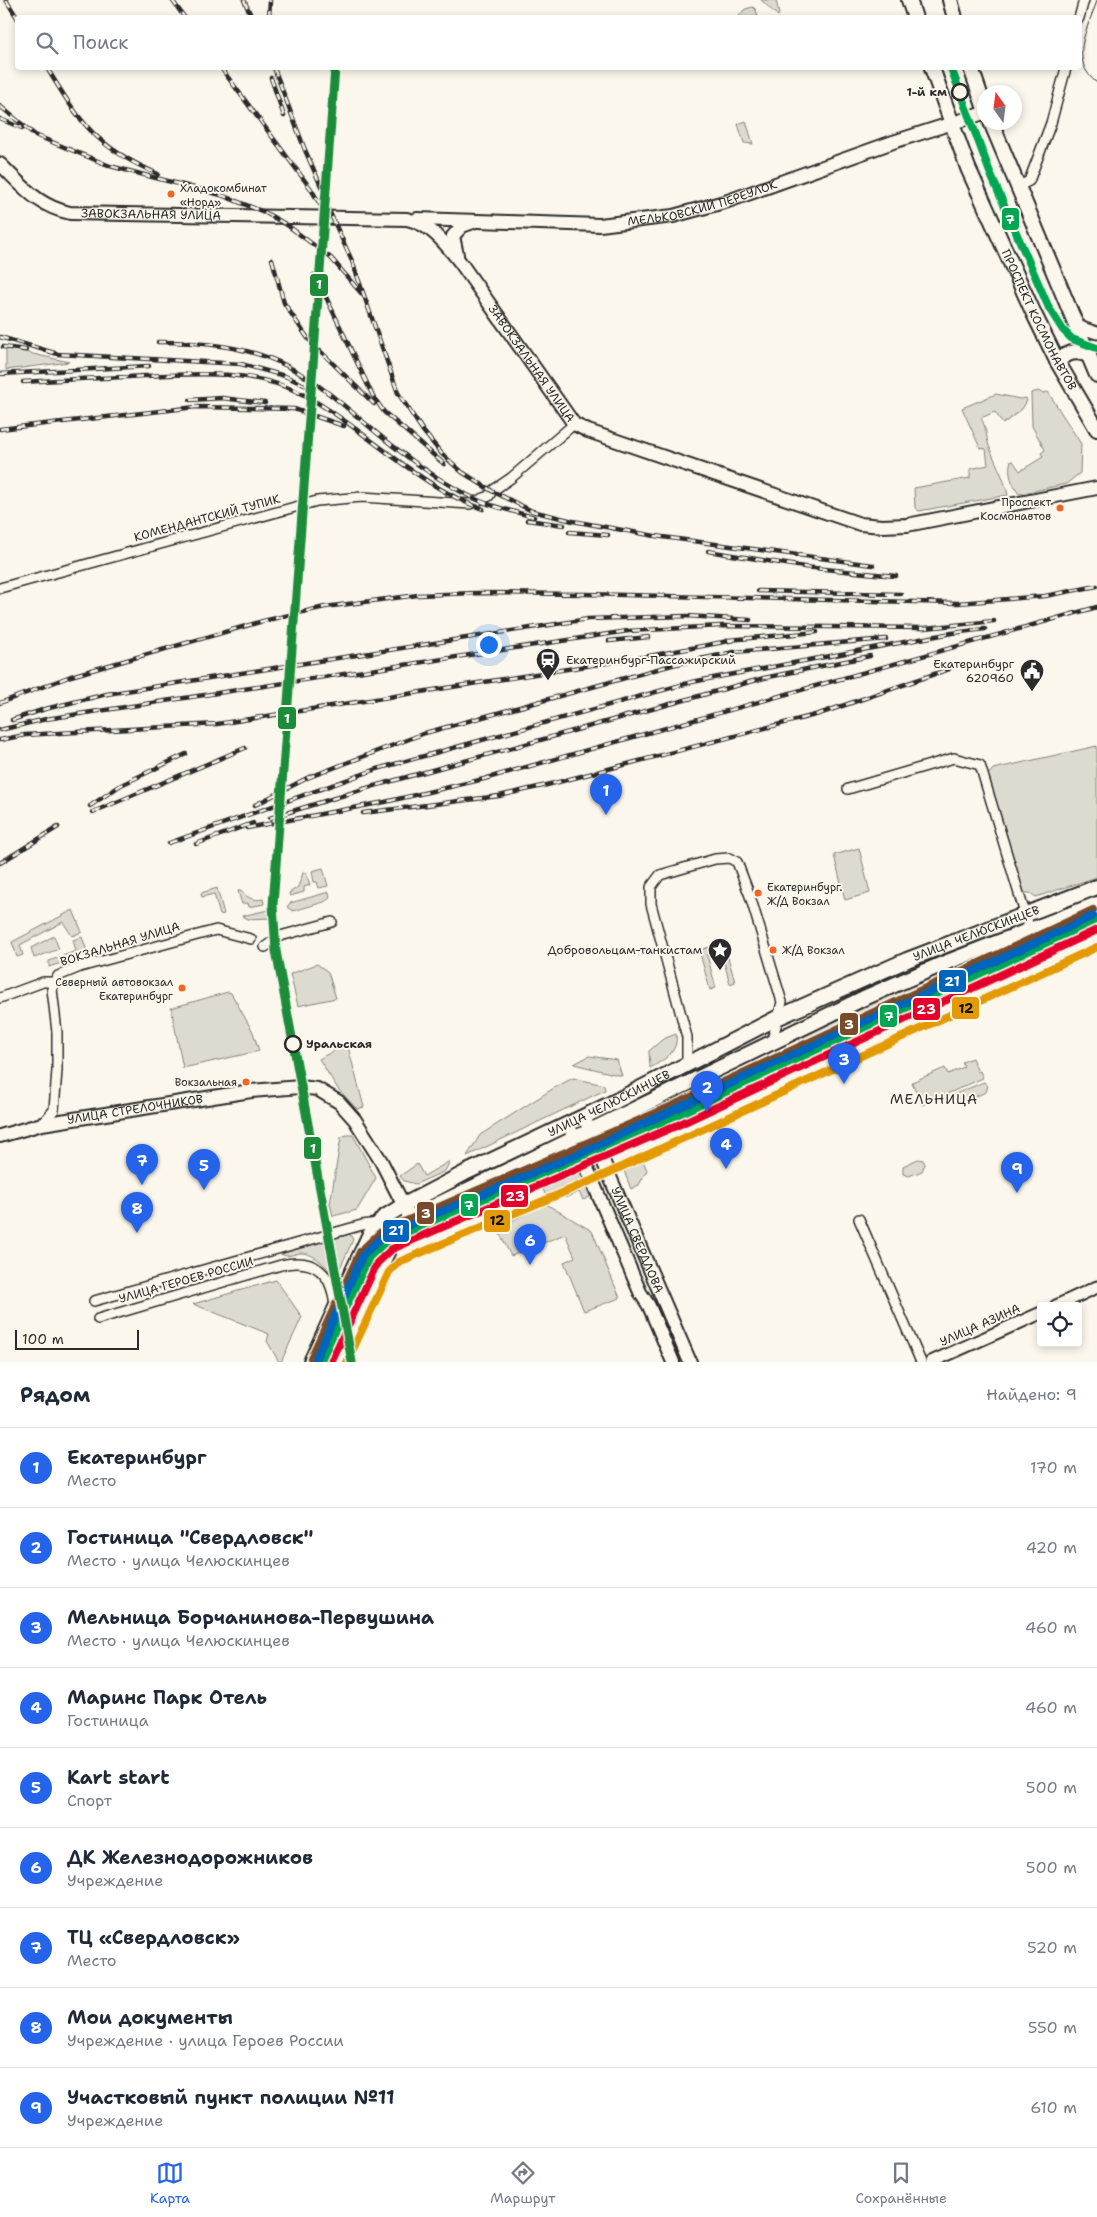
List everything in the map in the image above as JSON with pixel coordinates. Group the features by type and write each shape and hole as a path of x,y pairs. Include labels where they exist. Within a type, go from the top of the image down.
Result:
{"main road":[{"path":"910,0 914,15"},
{"path":"950,0 955,15"},
{"name":"ПРОСПЕКТ КОСМОНАВТОВ","path":"933,70 968,168 1056,361 1097,429"},
{"path":"973,70 977,85"},
{"name":"МЕЛЬКОВСКИЙ ПЕРЕУЛОК","path":"407,219 600,225 673,216 728,201 977,115"},
{"path":"994,130 1097,375"},
{"name":"ЗАВОКЗАЛЬНАЯ УЛИЦА","path":"0,164 39,202 52,209 70,213 407,219 423,224 434,232 460,262 574,424 588,431 793,502 873,526 924,523 1097,488"},
{"path":"460,262 454,246 454,236 467,224 484,220"},
{"path":"1056,361 1070,352 1079,351 1088,355"},
{"name":"УЛИЦА ЧЕЛЮСКИНЦЕВ","path":"311,1362 369,1236 378,1223 404,1205 584,1117 779,1016 886,968 1097,887"},
{"name":"УЛИЦА ЧЕЛЮСКИНЦЕВ","path":"335,1362 394,1236 410,1218 873,994 1097,904"},
{"name":"УЛИЦА СТРЕЛОЧНИКОВ","path":"0,1136 42,1124 251,1091 300,1087 317,1088 339,1102 355,1120 378,1154 410,1218"},
{"name":"УЛИЦА СВЕРДЛОВА","path":"584,1117 690,1362"},
{"name":"УЛИЦА СВЕРДЛОВА","path":"568,1124 640,1292 649,1306 674,1362"}],"street":[{"path":"1080,15 1084,0"},
{"path":"1017,187 1029,181 1038,161 1065,70"},
{"path":"1073,319 1082,328 1097,333"},
{"name":"КОМЕНДАНТСКИЙ ТУПИК","path":"0,588 317,501 362,497 470,504 489,496 492,491 511,478 574,424"},
{"path":"848,789 954,758 980,765 1030,930"},
{"path":"687,1062 687,1037 651,904 651,886 660,875 723,858 734,860 740,864 782,1002 772,1042"},
{"path":"265,946 280,936 332,922"},
{"name":"ВОКЗАЛЬНАЯ УЛИЦА","path":"0,998 42,982 54,982 58,976 80,967 216,930 251,939"},
{"path":"42,1124 54,1110 57,1032 52,989 54,982"},
{"path":"859,1219 921,1362"},
{"name":"УЛИЦА ГЕРОЕВ РОССИИ","path":"94,1301 362,1225 378,1223"},
{"path":"276,1249 281,1265"},
{"name":"УЛИЦА ГЕРОЕВ РОССИИ","path":"98,1319 281,1265 302,1262 317,1268 330,1286 335,1311"},
{"path":"1065,1302 1097,1287"},
{"name":"УЛИЦА АЗИНА","path":"931,1362 1037,1315"}],"shaded area":[{"path":"761,0 776,0 779,14 777,15"},
{"path":"753,7 757,15 740,15 745,9"},
{"path":"746,121 753,144 744,143 738,124"},
{"path":"6,348 69,362 6,370"},
{"path":"1038,391 1042,393 1048,392 1081,444 1080,473 1066,484 1019,494 1011,478 1011,461 1020,471 1043,457 1041,453 1045,450 1032,426 1031,393"},
{"path":"996,394 1020,399 1026,398 1027,401 1022,409 1003,424 995,412 981,418 988,443 1008,495 919,511 915,508 914,488 970,478 970,469 988,465 986,449 980,448 962,408"},
{"path":"1097,746 1097,877 1036,897 1030,893 1020,893 986,777 993,769"},
{"path":"859,848 870,893 845,900 834,855"},
{"path":"323,868 328,886 319,888 317,882 314,882 312,871"},
{"path":"306,872 310,885 304,887 304,892 290,896 289,893 298,887 303,873"},
{"path":"217,888 224,914 220,915 214,894 202,897 201,893"},
{"path":"238,891 256,900 263,899 264,904 249,907 248,903 242,904"},
{"path":"329,892 330,898 324,902 293,911 287,907 290,903"},
{"path":"73,910 82,932 72,936 63,922 20,945 23,955 17,957 12,942"},
{"path":"272,910 270,918 248,919 242,916"},
{"path":"1097,915 1097,934 808,1060 799,1038 904,989"},
{"path":"54,936 59,949 34,958 31,948"},
{"path":"82,937 88,954 49,967 49,961 76,951 73,940"},
{"path":"724,943 735,982 730,984 721,951 707,955 716,988 710,990 699,950"},
{"path":"317,964 328,972 336,998 298,1006 290,974"},
{"path":"228,992 231,993 253,1032 259,1051 183,1068 171,1008"},
{"path":"676,1034 673,1051 650,1068 649,1051 663,1039"},
{"path":"347,1043 364,1107 357,1109 338,1089 319,1059"},
{"path":"589,1056 617,1060 622,1076 574,1064"},
{"path":"972,1058 983,1078 922,1105 912,1082 945,1068 948,1074 964,1067 962,1062"},
{"path":"573,1078 604,1085 605,1090 467,1156 480,1135"},
{"path":"984,1082 988,1086 986,1092 965,1101 955,1097 955,1094"},
{"path":"353,1135 376,1178 357,1210 333,1216 330,1204 341,1137"},
{"path":"642,1159 647,1170 639,1185 631,1189 623,1168"},
{"path":"918,1159 923,1160 925,1164 922,1171 909,1176 903,1174 903,1166"},
{"path":"450,1161 445,1171 416,1184 404,1181 400,1176 417,1164 424,1176"},
{"path":"579,1169 590,1197 583,1200 579,1192 565,1198 562,1192 547,1198 541,1185"},
{"path":"546,1204 592,1231 620,1298 584,1311 564,1262 575,1257 565,1234 511,1256 497,1228"},
{"path":"350,1234 353,1240 335,1279 316,1258 300,1253 288,1256 281,1254"},
{"path":"276,1280 302,1317 281,1362 279,1362 267,1341 269,1334 193,1304"}],"tram line":[{"path":"1097,1 1082,44 1083,65 1088,74 1097,83"}],"railway":[{"path":"6,0 15,15"},
{"path":"172,0 183,15"},
{"path":"244,0 251,15"},
{"path":"269,15 270,0"},
{"path":"48,70 70,104 92,132 119,154 158,174"},
{"path":"222,70 311,189 324,211"},
{"path":"275,70 305,150 321,186 326,204 352,261 398,393 423,431 442,454 462,472 492,491 532,511 573,521 655,536 873,565"},
{"path":"271,78 284,116"},
{"path":"0,106 35,135 110,166 221,195 264,212 287,225 331,258 361,293"},
{"path":"0,119 22,128"},
{"path":"272,259 284,303 309,340 374,404"},
{"path":"315,274 373,396 384,412 444,464"},
{"path":"0,337 58,354 241,364 285,376 311,388"},
{"path":"158,342 208,344 241,350 272,359 302,374 402,453 446,483 486,503 534,517"},
{"path":"3,347 26,350"},
{"path":"0,374 149,366"},
{"path":"23,382 196,374 241,376 263,380 284,386 327,408 436,487 483,509"},
{"path":"190,400 222,398 265,403"},
{"path":"0,429 196,407 294,409 344,426"},
{"path":"527,520 564,525"},
{"path":"569,532 608,535"},
{"path":"708,551 804,567 896,576"},
{"path":"0,703 71,676 263,621 325,607 418,595 477,593 584,594 958,603 1045,596 1097,586"},
{"path":"758,591 901,594"},
{"path":"247,828 385,802 484,779 1097,607"},
{"path":"12,720 45,709 107,694 588,619 687,616 750,620"},
{"path":"0,730 46,719 628,631 721,626 925,628 994,621"},
{"path":"169,843 377,769 692,682 952,633 985,629"},
{"path":"728,640 817,632"},
{"path":"609,641 649,637"},
{"path":"307,778 425,733 672,665 734,652 886,639"},
{"path":"0,740 25,735 217,724 644,657 734,640"},
{"path":"270,818 367,788 764,678 870,656"},
{"path":"363,813 499,796 547,785 819,714 949,669"},
{"path":"93,812 245,748"},
{"path":"90,806 121,785 186,754"},
{"path":"255,805 313,775"},
{"path":"196,844 253,823"},
{"path":"0,863 58,827"}],"transit line":[{"name":"1","path":"335,70 273,905 276,951 352,1362"},
{"name":"7","path":"952,70 991,175 1049,308 1063,330 1072,339 1097,348"},
{"name":"3","path":"311,1358 360,1252 381,1232 670,1107 1093,910"},
{"name":"21","path":"316,1358 363,1255 383,1236 581,1153 1093,916"},
{"name":"7","path":"320,1362 369,1257 386,1241 674,1116 1097,919"},
{"name":"23","path":"331,1362 377,1263 392,1249 678,1125 1097,930"},
{"name":"12","path":"347,1362 389,1272 399,1262 593,1180 1097,947"}],"place":[{"name":"1-й км","path":"960,92"},
{"name":"Хладокомбинат «Норд»","path":"171,194"},
{"name":"Проспект Космонавтов","path":"1060,508"},
{"name":"Екатеринбург-Пассажирский","path":"548,681"},
{"name":"Екатеринбург 620960","path":"1032,692"},
{"name":"Екатеринбург","path":"606,815"},
{"name":"Екатеринбург. Ж/Д Вокзал","path":"758,893"},
{"name":"Ж/Д Вокзал","path":"773,950"},
{"name":"Добровольцам-танкистам","path":"720,971"},
{"name":"Северный автовокзал Екатеринбург","path":"182,988"},
{"name":"Уральская","path":"293,1044"},
{"name":"Вокзальная","path":"246,1082"},
{"name":"Мельница Борчанинова-Первушина","path":"844,1084"},
{"name":"Гостиница \"Свердловск\"","path":"707,1112"},
{"name":"Маринс Парк Отель","path":"726,1169"},
{"name":"ТЦ «Свердловск»","path":"142,1185"},
{"name":"Kart start","path":"204,1190"},
{"name":"Участковый пункт полиции №11","path":"1017,1193"},
{"name":"Мои документы","path":"137,1233"},
{"name":"ДК Железнодорожников","path":"530,1265"}],"district":[{"name":"МЕЛЬНИЦА","path":"934,1099"}]}
